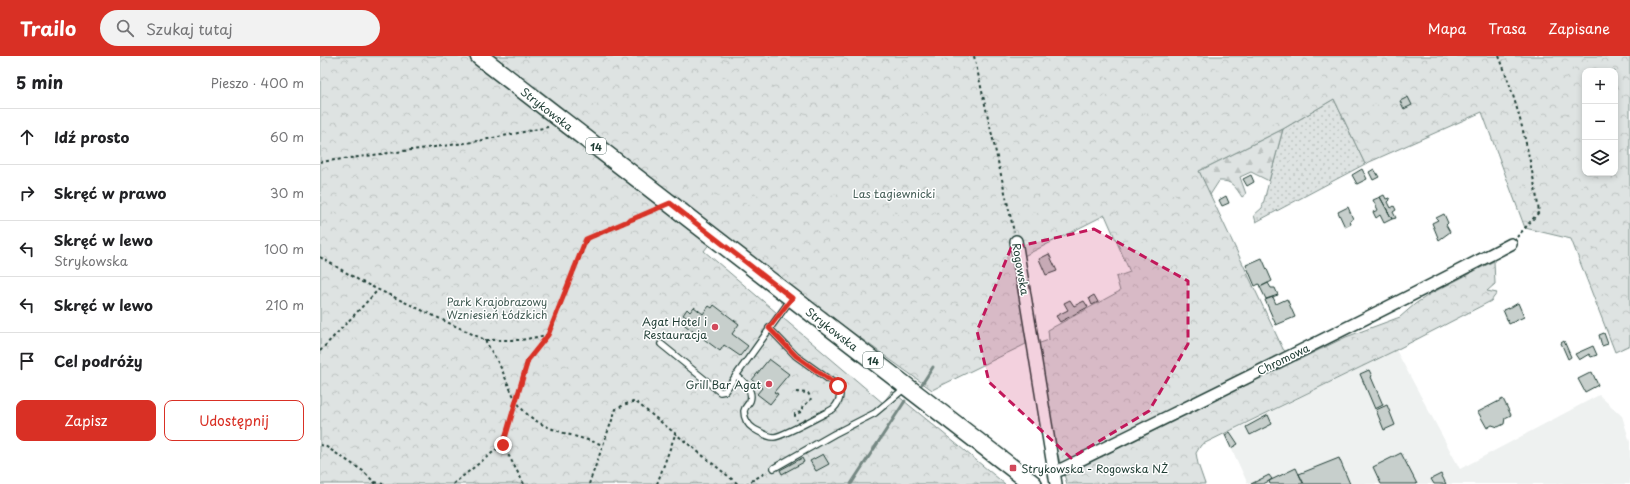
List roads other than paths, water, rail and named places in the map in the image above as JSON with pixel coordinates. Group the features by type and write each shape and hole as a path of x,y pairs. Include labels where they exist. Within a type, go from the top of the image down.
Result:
{"main road":[{"name":"Strykowska","path":"479,56 1033,484"}],"street":[{"name":"Rogowska","path":"1016,241 1055,479"},
{"name":"Chromowa","path":"1055,479 1274,364 1378,314 1511,244"}],"lane":[{"path":"661,344 720,392 725,391 792,298"},
{"path":"736,375 747,385 750,392 750,402 745,407 744,411 746,418 751,427 763,434 775,437 801,426 833,409 838,404 840,391 838,386 796,356 769,328"},
{"path":"774,468 875,413 907,386"}],"waterway":[{"path":"922,384 933,367"},
{"path":"851,484 905,401"}],"place":[{"name":"Agat Hotel i Restauracja","path":"715,327"},
{"name":"Grill Bar Agat","path":"769,384"},
{"name":"Strykowska - Rogowska NŻ","path":"1013,468"}],"park label":[{"name":"Las Łagiewnicki","path":"894,193"},
{"name":"Park Krajobrazowy Wzniesień Łódzkich","path":"497,307"}]}
